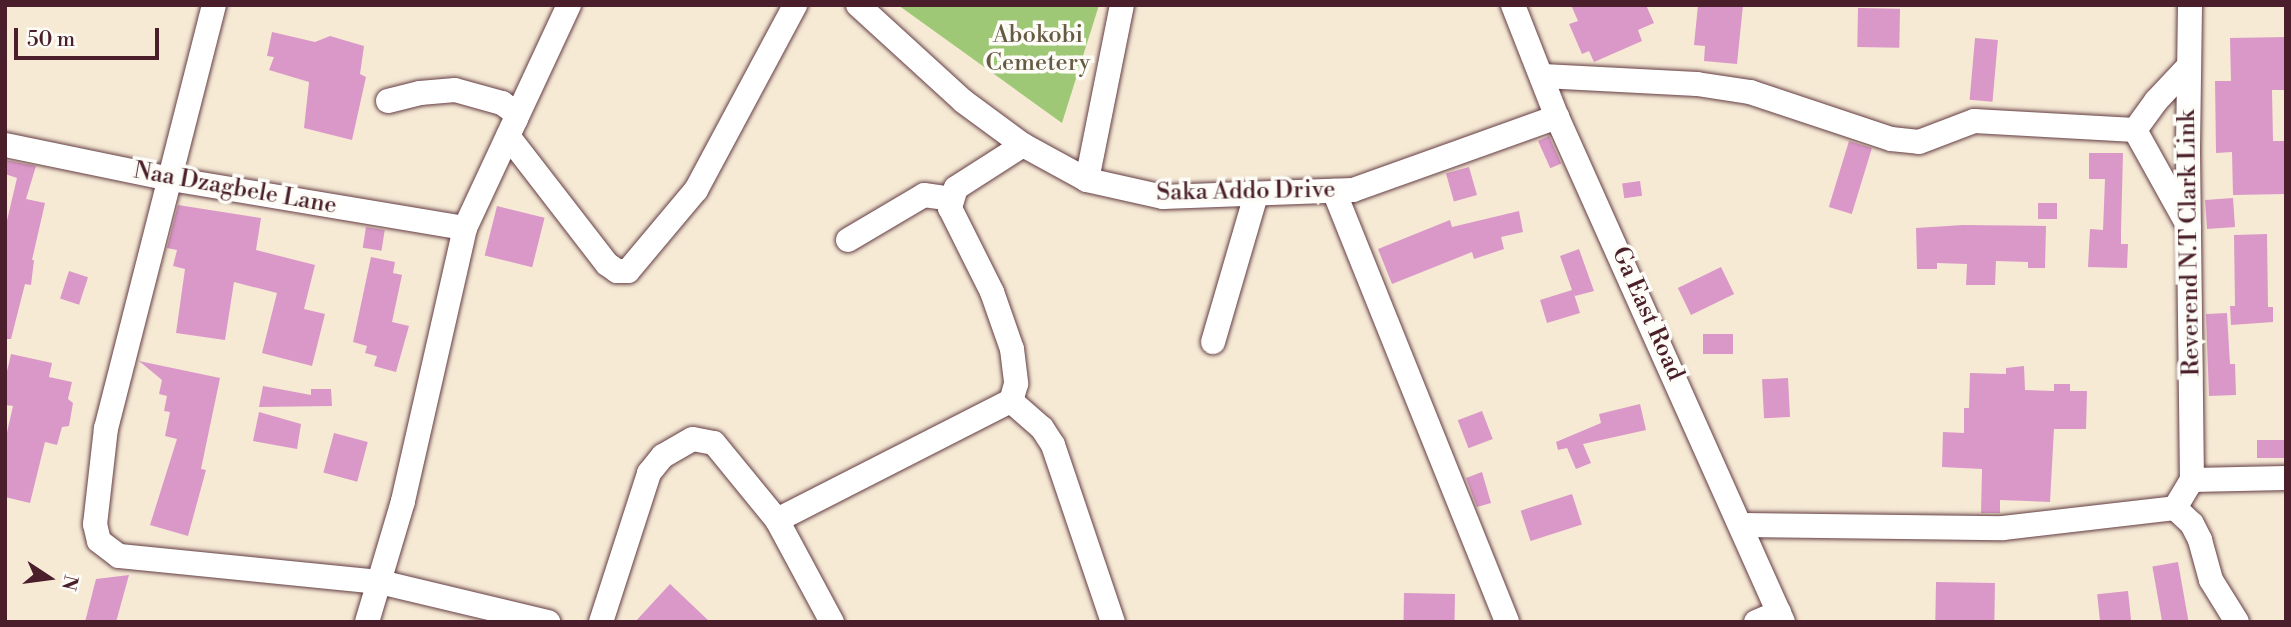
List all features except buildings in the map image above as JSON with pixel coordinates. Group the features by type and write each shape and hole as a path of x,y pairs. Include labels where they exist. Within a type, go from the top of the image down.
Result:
{"street":[{"path":"214,5 106,428 95,524 99,541 119,556 380,582 539,620"},
{"path":"367,622 402,501 465,228 569,5"},
{"path":"388,101 421,93 455,90 502,103 513,111 512,128 607,264 617,271 628,271 696,190 795,5"},
{"name":"Saka Addo Drive","path":"858,5 963,101 1023,145 1087,180 1163,197 1353,190 1557,117"},
{"path":"1087,180 1122,5"},
{"name":"Ga East Road","path":"1513,5 1557,117 1781,617"},
{"name":"Reverend N.T Clark Link","path":"2190,5 2192,480"},
{"path":"2135,130 2156,101 2189,66"},
{"path":"1543,76 1697,84 1750,92 1891,139 1919,142 1973,121 2135,130"},
{"path":"2135,130 2191,232"},
{"name":"Naa Dzagbele Lane","path":"5,145 171,179 465,228"},
{"path":"776,520 1011,401 1016,384 1012,349 992,292 950,208 956,188 1023,145"},
{"path":"1334,191 1507,622"},
{"path":"848,240 924,195 952,199"},
{"path":"1213,342 1256,195"},
{"path":"1011,401 1042,428 1053,445 1118,621"},
{"path":"601,622 649,473 663,456 693,439 715,443 776,520 832,622"},
{"path":"2175,508 2192,480 2286,478"},
{"path":"1742,525 2003,528 2175,508 2192,524 2200,540 2211,580 2238,622"},
{"path":"1756,622 1781,617"}],"green space":[{"name":"Abokobi Cemetery","path":"898,5 1099,5 1062,123"}]}
